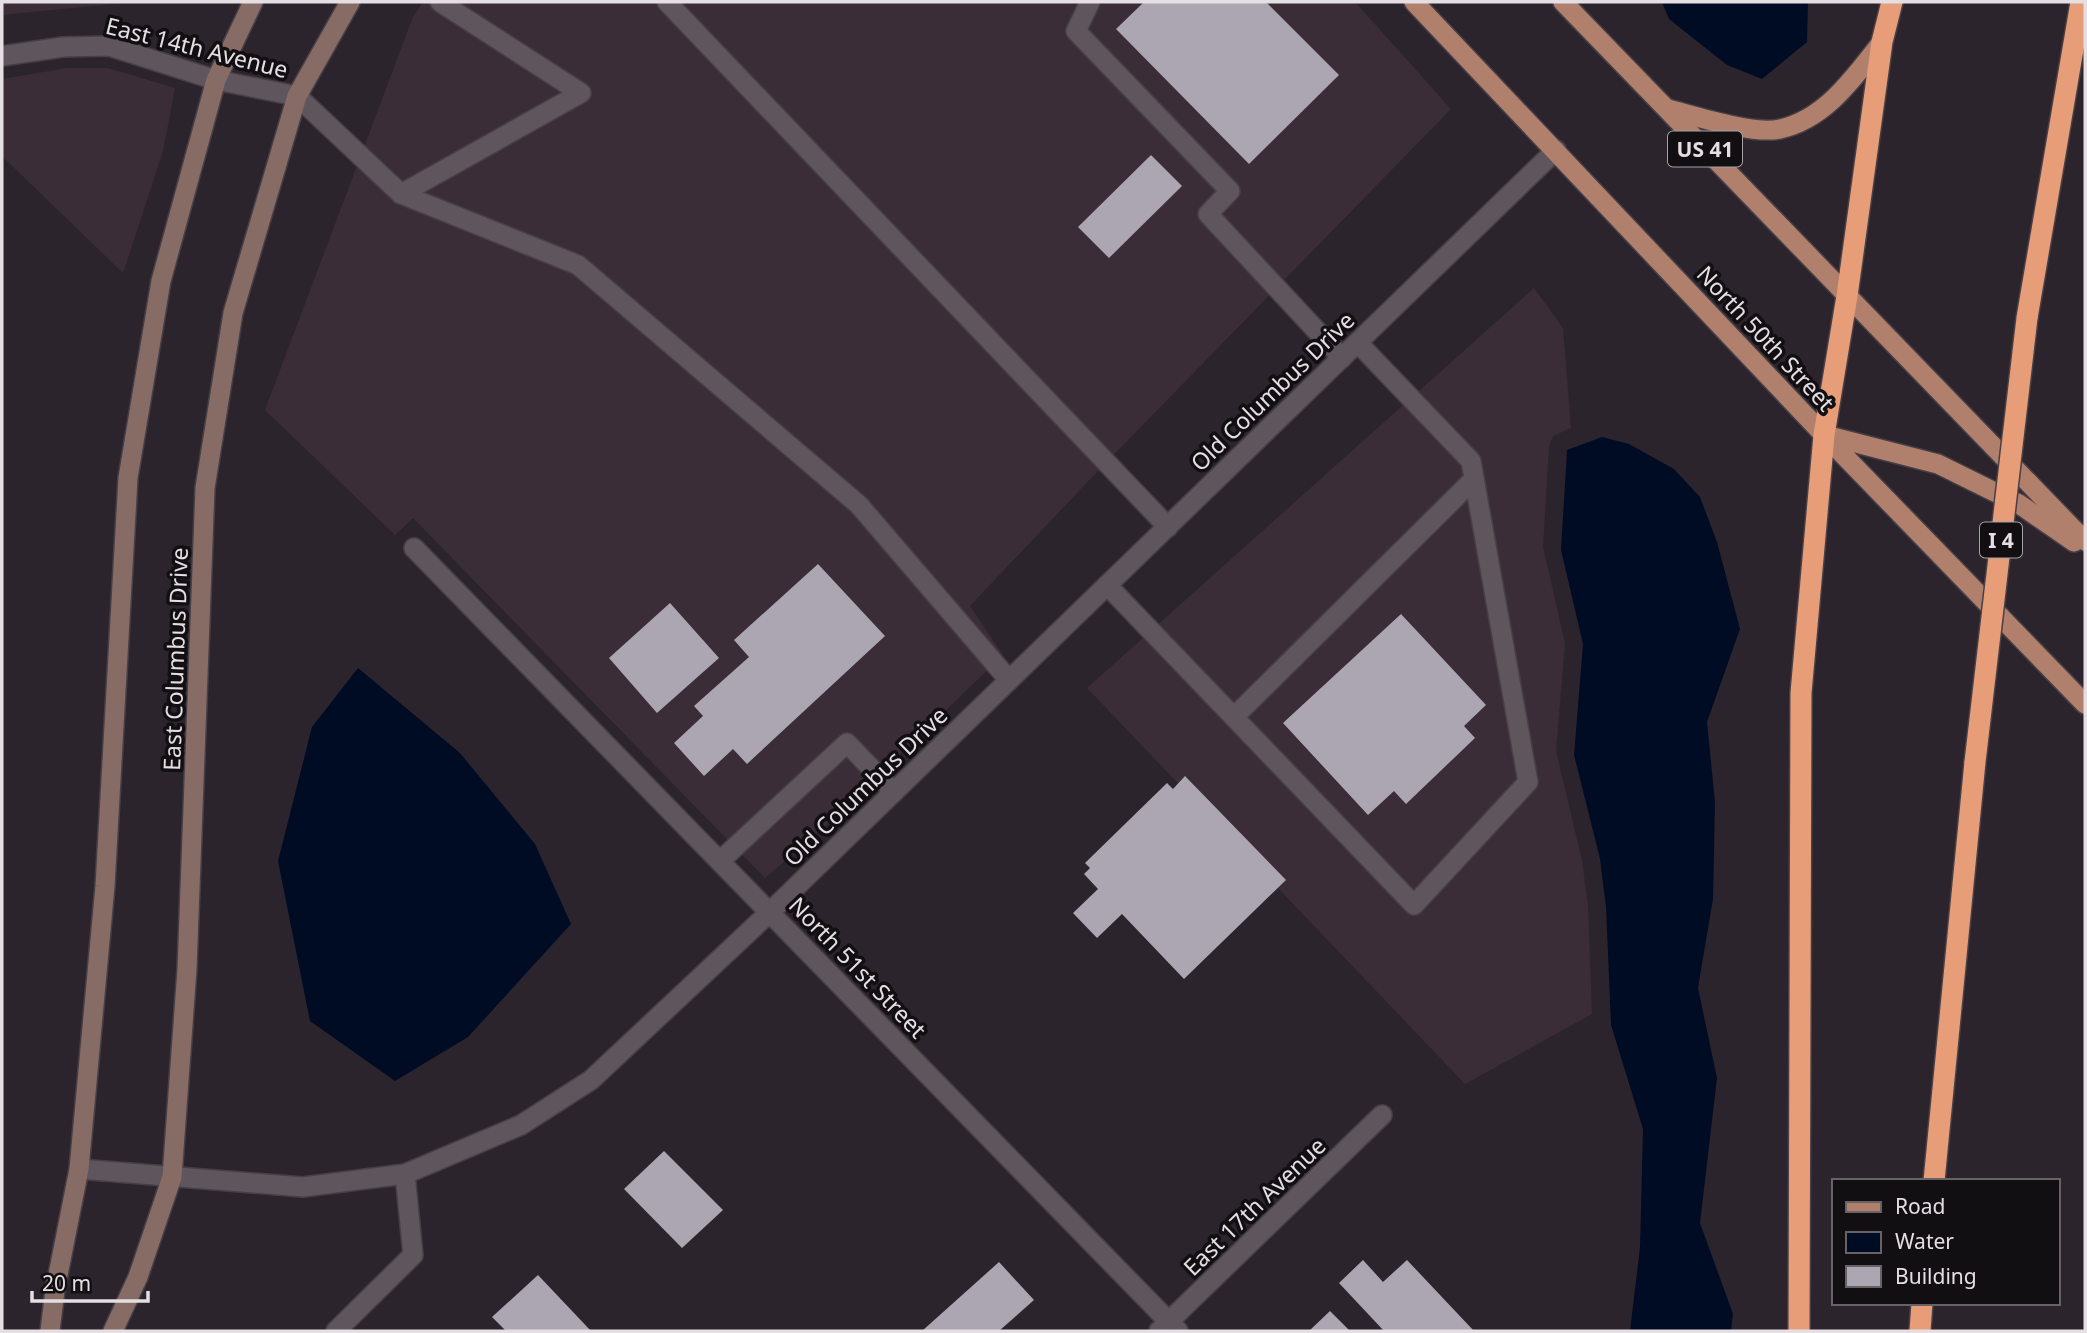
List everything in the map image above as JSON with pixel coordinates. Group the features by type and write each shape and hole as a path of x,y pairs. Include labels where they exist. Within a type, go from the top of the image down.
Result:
{"highway":[{"path":"1799,1331 1801,692 1824,435 1847,296 1882,42 1892,2"},
{"name":"I 4","path":"1934,1179 1975,762 2027,318 2081,2"},
{"path":"1920,1331 1922,1305"}],"main road":[{"path":"50,1331 55,1290 79,1170 105,886 128,478 161,281 216,80 253,2"},
{"name":"East Columbus Drive","path":"113,1331 138,1277 172,1177 187,969 205,488 233,313 297,96 350,2"},
{"name":"North 50th Street","path":"1414,2 1824,435 2085,704"},
{"name":"US 41","path":"1563,2 2085,541"},
{"path":"1666,109 1737,127 1779,130 1807,119 1844,90 1882,42"},
{"path":"1824,435 1938,464 2019,505 2085,550"}],"street":[{"path":"401,194 581,93 440,2"},
{"path":"1090,2 1076,31 1230,191 1208,214 1342,358"},
{"path":"679,6 1168,527"},
{"name":"East 14th Avenue","path":"2,56 63,47 108,46 216,80 297,96"},
{"path":"297,96 401,194 578,265 859,505 1009,680"},
{"name":"Old Columbus Drive","path":"79,1170 303,1187 405,1174 521,1125 591,1080 770,912 1556,150"},
{"path":"1107,585 1414,905 1528,782 1471,461 1358,343"},
{"path":"1234,717 1474,479"},
{"name":"North 51st Street","path":"414,548 720,860 1169,1328"},
{"path":"720,860 847,743 894,792"},
{"name":"East 17th Avenue","path":"1169,1328 1382,1115"},
{"path":"336,1331 413,1255 405,1174"}],"shaded area":[{"path":"2,2 133,2 2,15"},
{"path":"423,2 1355,2 1451,109 970,606 1003,655 828,824 765,878 413,518 395,535 265,410 413,17"},
{"path":"67,68 108,68 175,88 163,151 123,273 2,156 2,79"},
{"path":"1534,288 1563,328 1571,428 1553,436 1549,447 1543,547 1565,643 1556,751 1582,860 1588,907 1592,1014 1465,1084 1087,688"}],"water":[{"path":"1662,2 1808,2 1807,42 1762,79 1727,65 1669,19"},
{"path":"1602,437 1629,444 1674,469 1700,497 1717,542 1740,629 1707,722 1715,802 1713,899 1698,988 1717,1078 1700,1223 1733,1314 1731,1331 1630,1331 1640,1247 1643,1129 1611,1025 1606,907 1600,859 1574,755 1583,644 1561,550 1567,450"},
{"path":"358,668 460,753 535,844 571,924 468,1037 395,1081 310,1021 278,861 312,727"}],"building":[{"path":"1144,2 1266,2 1339,75 1249,164 1116,29"},
{"path":"1151,155 1182,186 1109,258 1078,227"},
{"path":"818,564 885,636 747,764 733,749 704,776 674,743 703,716 694,706 749,657 734,640"},
{"path":"670,603 719,658 657,713 609,658"},
{"path":"1401,614 1486,705 1464,726 1475,738 1406,804 1394,791 1368,815 1283,723"},
{"path":"1185,776 1286,880 1184,979 1122,914 1097,938 1073,913 1098,889 1084,874 1090,868 1085,863 1167,783 1173,789"},
{"path":"664,1151 723,1210 682,1248 624,1189"},
{"path":"1363,1260 1383,1282 1407,1260 1474,1331 1384,1331 1339,1283"},
{"path":"999,1262 1034,1300 999,1331 922,1331"},
{"path":"538,1275 591,1331 506,1331 492,1317"},
{"path":"1330,1311 1350,1331 1309,1331"}]}
